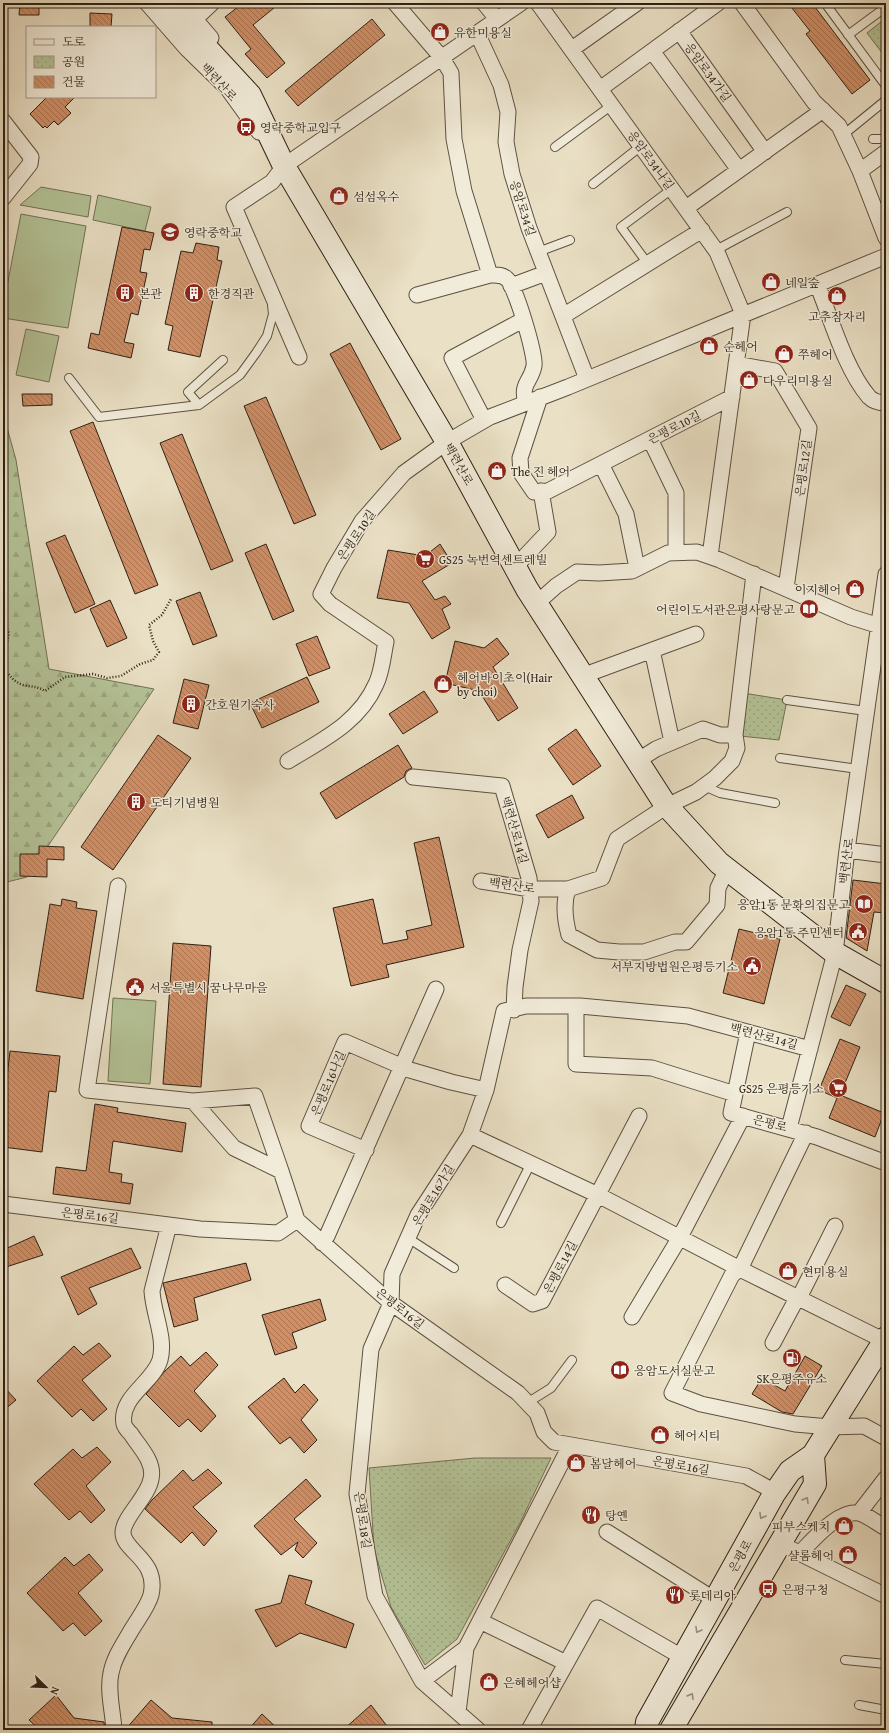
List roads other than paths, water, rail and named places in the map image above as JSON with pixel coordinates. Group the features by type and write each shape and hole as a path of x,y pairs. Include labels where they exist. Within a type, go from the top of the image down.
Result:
{"main road":[{"name":"백련산로","path":"165,3 250,95 284,166 447,442 536,604 667,806 727,869 835,953 886,982"},
{"name":"은평로","path":"646,1730 647,1722 682,1657 774,1494 790,1471 813,1455 885,1339"},
{"path":"671,1730 815,1484 813,1455"}],"street":[{"name":"백련산로","path":"147,3 187,49 228,88 284,166"},
{"name":"백련산로","path":"181,3 264,100 284,166"},
{"path":"195,19 212,3"},
{"path":"395,3 442,58 450,74 454,139 464,191 490,275"},
{"path":"484,3 497,19"},
{"path":"299,357 234,207 272,182 284,166 521,3"},
{"name":"응암로34나길","path":"538,3 716,250 743,314"},
{"path":"572,50 637,3"},
{"name":"응암로34가길","path":"718,3 679,32 765,152"},
{"path":"742,3 814,102 839,126 860,171 886,238"},
{"path":"600,89 679,32"},
{"name":"응암로34길","path":"477,33 501,85 508,112 506,142 512,174 528,228 587,379"},
{"path":"652,51 739,170"},
{"path":"686,208 823,110"},
{"path":"3,121 31,157 30,164 5,192"},
{"path":"860,171 886,152"},
{"path":"563,316 702,230"},
{"name":"은평로10길","path":"288,761 340,729 361,710 376,684 386,642 330,604 321,594 334,568 362,522 404,473 447,442 484,420 886,256"},
{"path":"511,286 546,272"},
{"path":"417,295 490,275 500,274 508,279 534,356 534,366 523,392 526,403"},
{"path":"817,284 850,368 870,398 880,403 886,403"},
{"path":"710,556 743,314"},
{"path":"484,420 452,358 523,320"},
{"name":"은평로12길","path":"736,364 775,371 809,428 786,588"},
{"path":"515,567 548,532 541,491 534,492 521,473 520,458 540,397"},
{"name":"은평로10길","path":"541,491 548,491 732,397"},
{"path":"650,439 676,493 676,552"},
{"path":"601,464 626,514 637,568"},
{"path":"536,604 556,586 577,572 599,573 632,571 668,552 697,552 754,574 851,617 882,627"},
{"path":"637,760 672,742 703,729 720,735 735,735 754,574"},
{"path":"866,711 882,627 886,574"},
{"path":"582,676 696,634"},
{"path":"652,650 672,742"},
{"name":"백련산로","path":"789,1128 835,953 866,711"},
{"name":"백련산로","path":"481,881 530,889 568,888 602,878 617,839 667,806 704,786 732,761 737,748 735,735"},
{"name":"백련산로14길","path":"413,776 502,786 529,878 531,901 520,950 515,987 514,1010"},
{"path":"847,850 886,855"},
{"path":"568,888 565,897 566,924 569,935 597,950 644,952 675,942 686,942 718,905 718,888 727,869"},
{"path":"118,886 87,1090 193,1101 255,1096 297,1220"},
{"path":"322,1242 327,1236 366,1150 436,989"},
{"name":"백련산로14길","path":"486,1090 504,1011 514,1010 526,1006 576,1006 624,1009 688,1016 810,1049"},
{"path":"576,1006 576,1064 652,1068 735,1094"},
{"name":"은평로","path":"748,1032 731,1113 806,1133 886,1163"},
{"name":"은평로16나길","path":"366,1150 310,1126 345,1042 402,1066 451,1082 486,1090"},
{"name":"은평로16가길","path":"391,1303 392,1274 418,1215 470,1135 486,1090"},
{"path":"193,1101 234,1148 281,1171"},
{"name":"은평로14길","path":"505,1285 533,1304 542,1300 639,1116"},
{"path":"632,1317 680,1237 743,1116"},
{"path":"806,1133 740,1269 732,1275 672,1393 701,1404 795,1424 830,1427 864,1426 886,1438"},
{"path":"470,1135 598,1195 796,1298 885,1339"},
{"name":"은평로16길","path":"3,1204 170,1225 278,1233 297,1220 391,1303 518,1393 537,1413 544,1432 554,1442 746,1476 766,1487 774,1494"},
{"path":"114,1730 110,1688 111,1673 119,1652 151,1596 153,1580 148,1567 124,1539 123,1532 126,1523 147,1492 152,1479 152,1465 124,1425 125,1409 153,1372 160,1360 161,1344 152,1291 170,1225"},
{"path":"773,1343 796,1298 802,1292 835,1226"},
{"name":"은평로18길","path":"391,1303 371,1349 357,1494 376,1596 422,1681 478,1730"},
{"path":"458,1712 466,1648 570,1446"},
{"path":"859,1513 886,1478"},
{"path":"801,1552 822,1530 843,1516 859,1513 886,1528"},
{"path":"607,1532 715,1600"},
{"path":"781,1544 801,1552 886,1596"},
{"path":"530,1730 597,1608 682,1657"},
{"path":"480,1621 566,1663"},
{"path":"422,1681 466,1648"}],"lane":[{"path":"825,3 886,86"},
{"path":"848,35 886,7"},
{"path":"843,135 886,100"},
{"path":"555,147 612,105"},
{"path":"873,139 883,139 886,137"},
{"path":"593,184 641,146"},
{"path":"648,264 621,228 672,190"},
{"path":"716,250 787,212"},
{"path":"538,252 570,240"},
{"path":"69,378 99,417 199,405 240,375 256,354 267,336 273,314 271,292"},
{"path":"199,405 188,392 223,360"},
{"path":"786,700 866,711"},
{"path":"780,758 858,769"},
{"path":"704,786 720,793 774,803"},
{"path":"501,1223 531,1163"},
{"path":"408,1238 454,1268"},
{"path":"527,1403 551,1388 572,1360"},
{"path":"845,1660 886,1664"},
{"path":"859,1705 886,1710"}],"place":[{"name":"유한미용실","path":"440,32"},
{"name":"영락중학교입구","path":"246,127"},
{"name":"섬섬옥수","path":"339,196"},
{"name":"영락중학교","path":"170,232"},
{"name":"네일숲","path":"771,282"},
{"name":"본관","path":"125,293"},
{"name":"한경직관","path":"194,293"},
{"name":"고추잠자리","path":"837,296"},
{"name":"순헤어","path":"709,346"},
{"name":"쭈헤어","path":"784,354"},
{"name":"다우리미용실","path":"749,380"},
{"name":"The 진 헤어","path":"497,471"},
{"name":"GS25 녹번역센트레빌","path":"425,559"},
{"name":"이지헤어","path":"855,589"},
{"name":"어린이도서관은평사랑문고","path":"809,609"},
{"name":"헤어바이초이(Hair by choi)","path":"443,684"},
{"name":"간호원기숙사","path":"191,704"},
{"name":"도티기념병원","path":"136,802"},
{"name":"응암1동 문화의집문고","path":"864,904"},
{"name":"응암1동 주민센터","path":"858,932"},
{"name":"서부지방법원은평등기소","path":"752,966"},
{"name":"서울특별시 꿈나무마을","path":"135,987"},
{"name":"GS25 은평등기소","path":"838,1088"},
{"name":"현미용실","path":"788,1271"},
{"name":"SK은평주유소","path":"792,1358"},
{"name":"응암도서실문고","path":"620,1370"},
{"name":"헤어시티","path":"660,1435"},
{"name":"봄날헤어","path":"576,1463"},
{"name":"탕옌","path":"591,1515"},
{"name":"피부스케치","path":"844,1526"},
{"name":"샬롬헤어","path":"848,1555"},
{"name":"은평구청","path":"768,1589"},
{"name":"롯데리아","path":"675,1595"},
{"name":"은혜헤어샵","path":"489,1682"}]}
